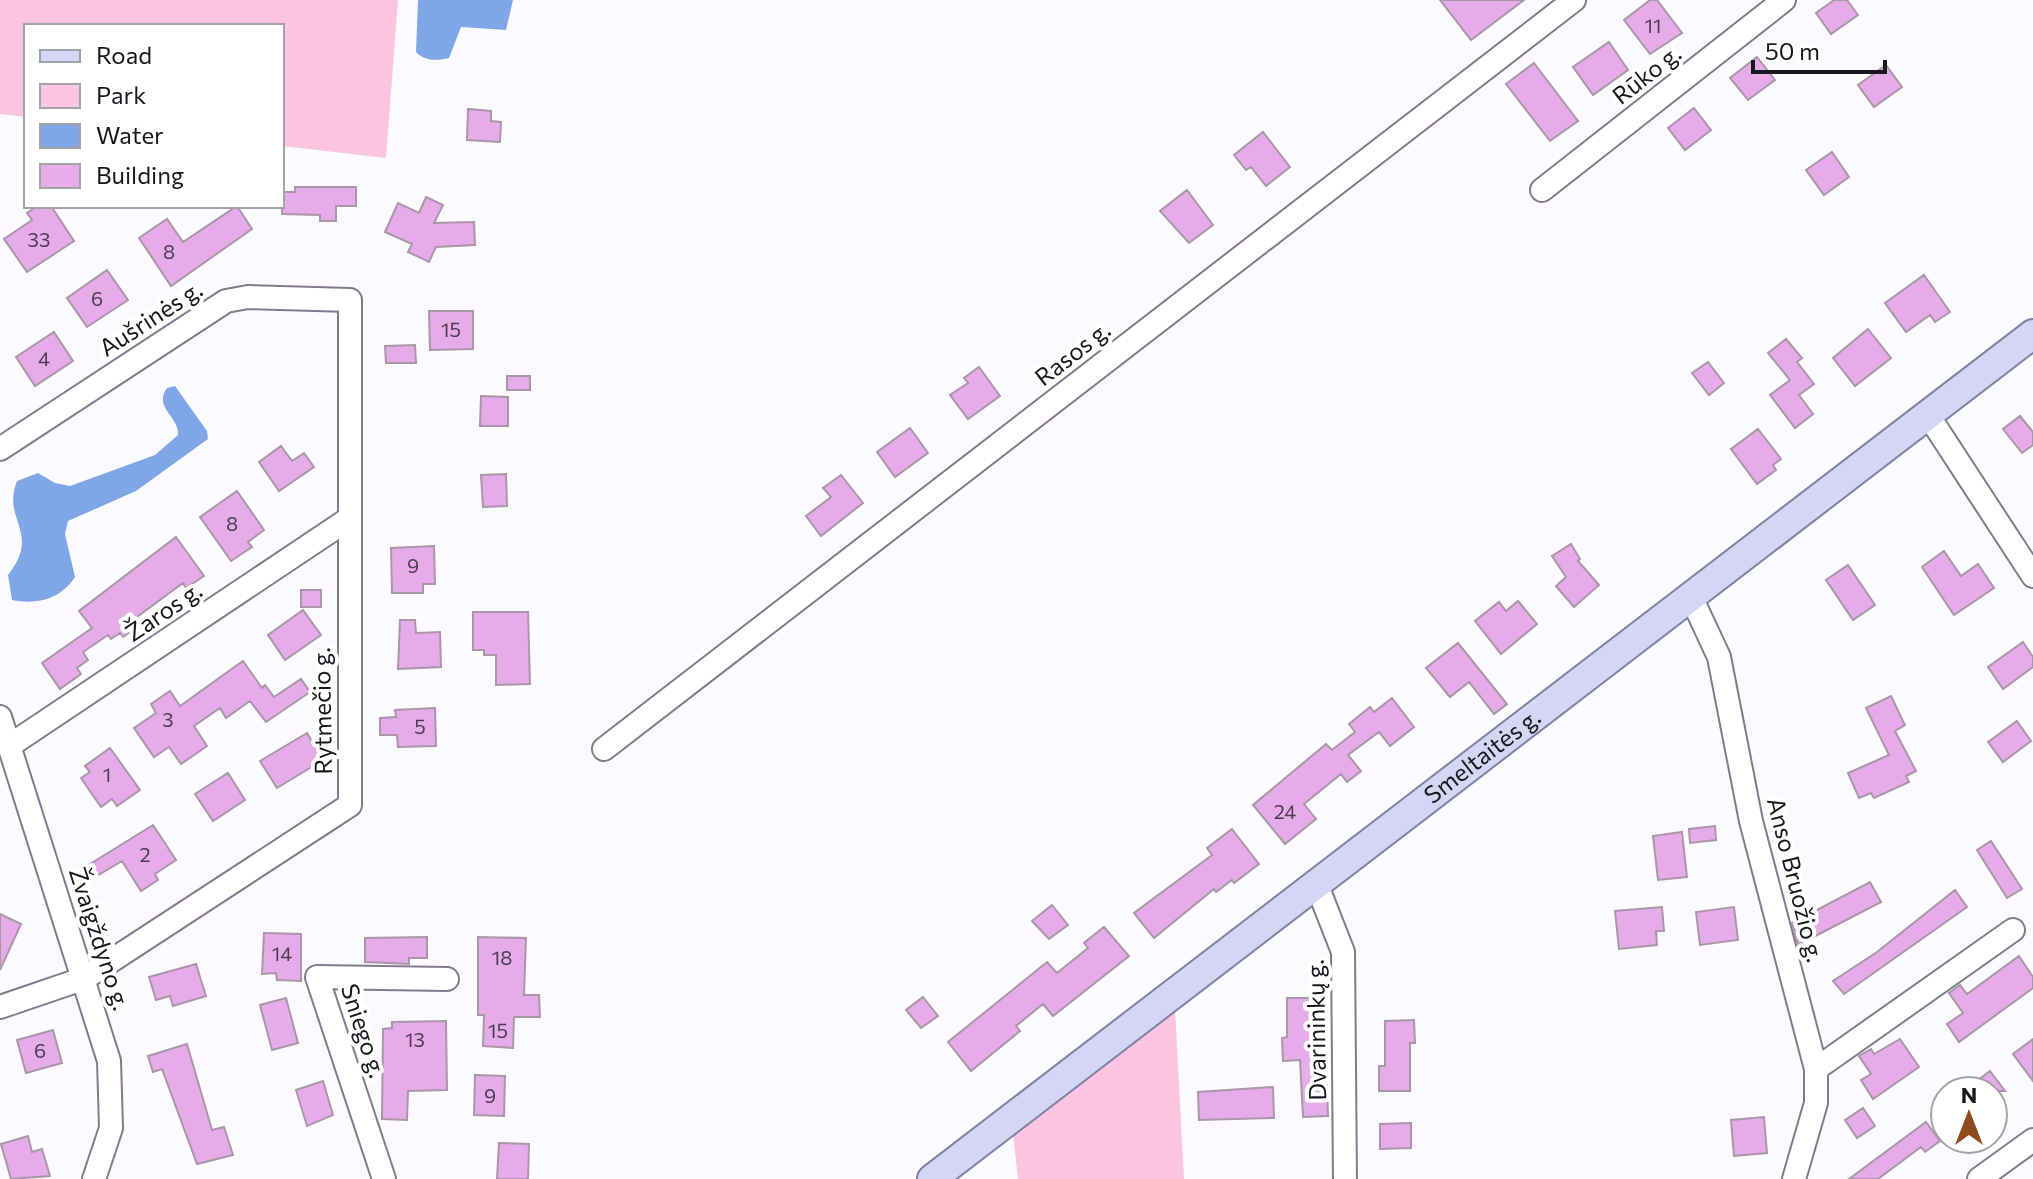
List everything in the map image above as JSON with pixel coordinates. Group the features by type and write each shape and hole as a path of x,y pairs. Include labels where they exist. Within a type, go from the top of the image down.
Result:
{"main road":[{"name":"Smeltaitės g.","path":"932,1179 2033,334"}],"street":[{"name":"Rasos g.","path":"604,749 1574,0"},
{"name":"Rūko g.","path":"1542,190 1784,0"},
{"name":"Aušrinės g.","path":"0,449 226,301 248,297 350,300"},
{"name":"Rytmečio g.","path":"85,978 350,805 347,520 350,300"},
{"path":"1928,415 2033,576"},
{"name":"Žaros g.","path":"9,746 347,520"},
{"name":"Anso Bruožio g.","path":"1691,597 1719,657 1751,821 1816,1069 1816,1103 1794,1179"},
{"name":"Žvaigždyno g.","path":"0,717 109,1061 111,1128 94,1179"},
{"name":"Dvarininkų g.","path":"1316,883 1343,952 1345,1179"},
{"path":"1816,1069 2013,930"},
{"name":"Sniego g.","path":"384,1179 317,977 447,979"},
{"path":"0,1007 85,978"},
{"path":"1979,1179 2033,1140"}],"green space":[{"path":"0,0 398,0 386,158 284,146 284,24 24,24 24,117 0,114"},
{"path":"1175,1009 1184,1179 1018,1179 1013,1133"}],"water":[{"path":"418,0 513,0 506,30 461,27 449,58 435,60 416,52"},
{"path":"175,386 207,431 208,439 136,491 68,521 65,534 75,577 63,591 48,599 30,602 12,600 8,575 22,548 13,494 17,481 38,473 55,483 70,486 155,455 178,435 175,422 163,401 167,388"}],"building":[{"path":"1440,0 1524,0 1471,40"},
{"path":"1650,0 1657,0 1682,33 1650,54 1624,20"},
{"path":"1834,0 1847,0 1858,15 1831,34 1816,13"},
{"path":"1609,42 1628,70 1593,95 1573,67"},
{"path":"1757,57 1775,80 1748,100 1730,78"},
{"path":"1534,63 1578,121 1550,141 1506,84"},
{"path":"1886,65 1902,87 1874,107 1858,85"},
{"path":"1694,108 1711,130 1685,150 1668,128"},
{"path":"468,109 491,111 491,121 501,122 500,142 467,140"},
{"path":"1263,132 1290,167 1266,186 1251,167 1246,170 1234,155"},
{"path":"1832,152 1849,177 1824,195 1806,170"},
{"path":"295,187 356,187 356,206 336,206 336,221 320,221 320,215 282,214 284,192 295,192"},
{"path":"1187,190 1213,225 1189,243 1160,211"},
{"path":"426,197 443,205 434,223 474,222 475,245 436,247 429,262 408,252 412,244 385,232 398,203 419,213"},
{"path":"34,208 52,208 74,241 27,272 4,239 32,220 27,213"},
{"path":"234,208 238,208 252,229 171,286 139,238 167,219 183,242"},
{"path":"107,270 128,300 87,327 67,298"},
{"path":"1924,275 1950,312 1935,322 1930,315 1906,332 1885,303"},
{"path":"429,311 473,311 473,349 430,350"},
{"path":"1868,329 1891,358 1855,386 1833,358"},
{"path":"54,332 73,361 35,386 16,357"},
{"path":"1786,339 1802,358 1797,362 1814,384 1799,395 1813,414 1795,428 1770,395 1790,380 1768,353"},
{"path":"415,345 416,363 386,363 385,346"},
{"path":"1708,362 1724,383 1709,395 1692,373"},
{"path":"979,367 1000,396 968,419 950,395 968,383 964,378"},
{"path":"507,376 530,376 530,390 507,390"},
{"path":"481,396 508,397 508,426 480,426"},
{"path":"2020,416 2033,432 2033,445 2022,453 2003,429"},
{"path":"910,428 928,453 895,477 877,452"},
{"path":"1758,429 1781,459 1773,465 1776,470 1757,484 1731,449"},
{"path":"281,446 292,461 304,453 314,467 279,491 259,462"},
{"path":"506,474 507,506 483,507 481,475"},
{"path":"841,475 863,503 821,536 806,516 831,497 823,488"},
{"path":"237,491 264,530 248,542 252,547 231,561 200,517"},
{"path":"176,537 204,576 186,588 183,583 137,617 142,624 123,637 120,633 111,639 108,635 83,652 88,660 77,668 81,674 60,689 42,663 92,628 79,611"},
{"path":"1571,544 1580,559 1578,561 1599,585 1574,607 1556,586 1566,577 1552,556"},
{"path":"434,546 435,584 423,584 423,593 392,593 391,548"},
{"path":"1944,551 1961,576 1978,564 1994,588 1954,615 1922,567"},
{"path":"1848,565 1875,605 1853,620 1826,580"},
{"path":"301,590 321,590 321,607 301,607"},
{"path":"1518,601 1537,624 1501,654 1475,621 1499,602 1506,611"},
{"path":"303,610 321,635 285,660 268,635"},
{"path":"473,612 528,612 530,684 496,685 496,655 484,655 484,650 473,650"},
{"path":"400,620 415,620 416,633 440,632 441,667 398,669"},
{"path":"2023,642 2033,657 2033,667 2003,689 1988,667"},
{"path":"1458,643 1507,704 1494,714 1469,682 1450,697 1426,668"},
{"path":"243,661 262,688 265,685 274,697 301,679 310,692 266,722 250,701 226,718 220,708 194,726 207,746 181,764 169,747 154,757 134,728 156,713 151,704 170,691 180,706"},
{"path":"1891,696 1905,725 1895,731 1916,771 1906,776 1909,782 1874,798 1871,793 1859,798 1848,773 1889,755 1866,708"},
{"path":"1392,698 1414,727 1390,746 1379,732 1348,755 1361,771 1347,782 1341,774 1304,804 1316,819 1285,844 1253,805 1326,744 1332,750 1355,732 1349,724 1370,707 1374,712"},
{"path":"435,708 436,746 398,747 397,735 380,735 380,718 396,717 395,710"},
{"path":"2017,721 2031,741 2003,762 1988,742"},
{"path":"307,733 323,760 277,788 260,761"},
{"path":"110,748 140,790 117,806 112,799 101,807 81,778 90,772 85,766"},
{"path":"228,773 245,800 213,821 195,794"},
{"path":"153,825 176,860 155,874 158,880 141,891 122,861 85,883 79,873 82,869"},
{"path":"1715,826 1716,840 1690,843 1689,829"},
{"path":"1232,829 1259,864 1234,883 1232,880 1216,892 1214,889 1154,938 1134,913 1212,855 1207,848"},
{"path":"1682,832 1687,877 1658,880 1653,836"},
{"path":"1991,841 2022,889 2007,898 1977,850"},
{"path":"1870,882 1881,902 1798,945 1792,923"},
{"path":"1955,890 1967,907 1844,994 1833,981 1877,952"},
{"path":"1052,905 1068,925 1049,939 1032,921"},
{"path":"1662,907 1664,931 1656,931 1657,945 1619,949 1615,911"},
{"path":"1734,907 1738,940 1700,945 1696,912"},
{"path":"0,914 21,924 0,970"},
{"path":"1104,927 1129,956 1053,1016 1043,1004 1016,1026 1020,1031 971,1071 948,1042 1047,962 1057,973 1088,948 1084,943"},
{"path":"264,933 301,934 301,981 277,980 276,973 262,974"},
{"path":"427,937 427,958 409,958 409,964 365,962 365,938"},
{"path":"478,937 526,938 524,995 539,995 540,1017 514,1017 513,1048 483,1046 484,1015 478,1015"},
{"path":"2019,956 2033,977 2033,988 1959,1042 1947,1024 1963,1013 1949,993 1960,985 1967,994"},
{"path":"196,964 206,996 173,1006 170,996 156,1000 149,977"},
{"path":"923,997 938,1016 921,1028 906,1010"},
{"path":"286,998 298,1043 272,1050 260,1005"},
{"path":"1287,998 1314,998 1317,1085 1327,1085 1328,1116 1303,1117 1300,1060 1283,1061 1282,1038 1287,1037"},
{"path":"1414,1020 1415,1043 1410,1043 1410,1091 1379,1091 1379,1066 1385,1066 1385,1021"},
{"path":"446,1021 447,1090 408,1091 407,1120 382,1119 383,1029 392,1028 392,1022"},
{"path":"53,1030 62,1063 26,1073 17,1040"},
{"path":"1900,1039 1919,1067 1873,1099 1861,1080 1871,1074 1859,1056 1871,1049 1874,1054"},
{"path":"2033,1039 2033,1081 2013,1054"},
{"path":"187,1044 212,1130 224,1127 233,1155 197,1164 162,1069 153,1072 148,1056"},
{"path":"475,1075 505,1076 504,1116 474,1115"},
{"path":"323,1081 333,1115 307,1126 296,1090"},
{"path":"1273,1087 1274,1118 1199,1120 1198,1092"},
{"path":"1863,1108 1875,1126 1857,1138 1845,1120"},
{"path":"1764,1117 1767,1153 1734,1156 1731,1120"},
{"path":"1926,1122 1929,1126 1929,1149 1925,1152 1921,1147 1878,1179 1849,1179"},
{"path":"1411,1123 1411,1148 1380,1149 1380,1124"},
{"path":"28,1136 32,1152 42,1149 50,1176 11,1179 1,1144"},
{"path":"499,1143 529,1144 528,1179 497,1179"}]}
